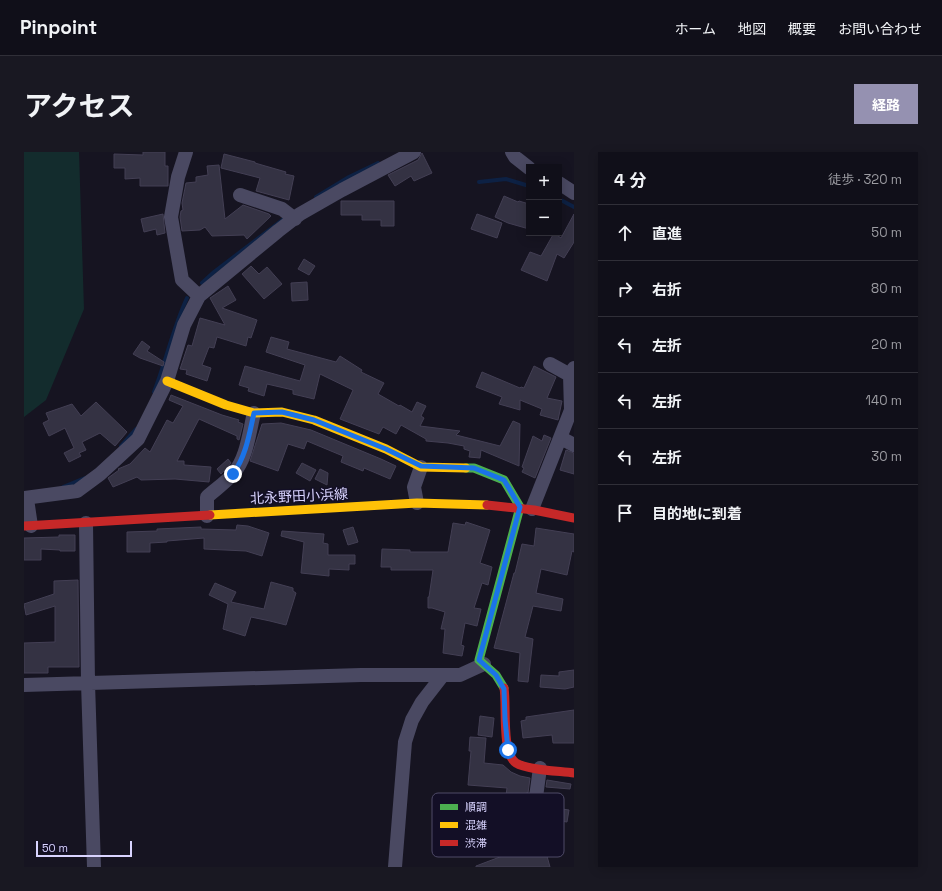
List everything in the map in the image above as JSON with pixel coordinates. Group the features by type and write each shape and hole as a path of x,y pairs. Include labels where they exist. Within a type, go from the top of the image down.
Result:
{"street":[{"path":"186,152 178,177 171,217 182,280 199,296"},
{"path":"27,526 25,498 77,491 100,474 138,439 168,381 184,325 199,296 295,219 342,190 414,152"},
{"path":"512,152 515,157 526,166"},
{"path":"562,186 574,193"},
{"path":"240,195 282,209 295,219"},
{"path":"550,364 572,372 571,410 561,438 526,508 479,660 496,675 504,689 508,750 515,762 524,766 574,773"},
{"path":"168,381 226,405 254,413 282,412 314,420 386,449 421,466 474,468 504,480 526,508"},
{"path":"207,516 207,497 233,474 240,464 247,444 254,413"},
{"path":"561,438 574,444"},
{"path":"417,503 414,487 421,466"},
{"name":"北永野田小浜線","path":"27,526 417,503 478,504 526,508 574,518"},
{"path":"86,523 88,682 94,867"},
{"path":"24,685 361,675 460,675 484,664"},
{"path":"395,867 405,742 412,720 422,702 443,675"},
{"path":"537,793 540,768"}],"green space":[{"path":"24,152 79,152 84,309 46,400 24,417"}],"building":[{"path":"143,152 165,152 165,166 168,166 168,186 140,186 140,178 125,179 125,168 114,168 114,154 143,155"},
{"path":"422,153 432,173 414,181 411,176 395,186 388,175 418,160"},
{"path":"224,154 255,162 294,176 289,200 256,191 260,178 221,168"},
{"path":"219,165 225,219 243,205 271,216 247,239 244,235 212,236 205,227 200,230 182,231 180,217 181,211 183,210 182,203 186,183 196,182 196,177 208,175 207,166"},
{"path":"504,196 518,202 526,203 526,228 508,223 495,217"},
{"path":"341,201 394,201 394,226 381,226 381,220 362,220 362,215 341,215"},
{"path":"163,214 165,233 157,235 156,229 144,232 141,219"},
{"path":"477,214 502,223 497,238 471,229"},
{"path":"574,214 574,242 564,258 557,254 547,281 521,270 530,252 541,256 552,236 558,236 561,238"},
{"path":"304,259 315,266 309,275 298,269"},
{"path":"251,266 259,274 267,267 282,284 264,299 242,274"},
{"path":"307,282 308,300 292,301 291,283"},
{"path":"228,286 236,300 222,308 257,320 251,338 248,337 246,346 217,337 214,348 209,347 202,365 211,368 207,381 186,374 187,370 180,369 188,345 192,346 200,318 225,325 210,298"},
{"path":"271,337 289,342 287,349 336,362 340,356 362,370 361,372 384,383 378,394 412,412 417,402 426,406 421,416 424,418 420,426 460,431 456,435 500,446 513,421 520,424 519,466 481,450 480,458 469,457 470,451 464,449 464,446 426,441 426,439 401,425 396,434 383,427 379,434 340,419 353,390 320,374 314,399 293,394 293,390 267,384 264,396 248,391 249,388 239,385 245,366 300,381 305,365 266,352"},
{"path":"142,341 150,347 147,351 164,362 163,366 133,354"},
{"path":"534,366 556,377 547,398 562,401 558,420 540,415 542,409 520,400 520,410 499,404 502,397 476,387 482,372 520,388 524,388"},
{"path":"171,395 239,420 238,422 243,424 239,440 237,439 237,436 199,419 177,461 184,461 184,465 211,467 209,482 175,479 141,480 137,477 113,487 108,478 119,470 118,469 130,464 145,448 150,452 167,420 173,423 183,406 169,400"},
{"path":"96,402 127,432 115,446 100,433 82,442 86,450 79,453 81,456 69,462 64,453 74,448 65,428 49,436 43,423 49,420 46,413 72,404 81,416"},
{"path":"281,423 311,430 396,466 390,479 364,468 363,471 341,462 343,456 307,441 304,449 288,444 278,471 250,461 262,424"},
{"path":"544,435 551,438 535,478 522,472 524,468 522,467 533,436 542,441"},
{"path":"566,450 574,453 574,474 560,470"},
{"path":"228,459 231,463 221,474 217,469"},
{"path":"302,463 316,470 310,481 296,473"},
{"path":"320,469 328,473 327,485 315,479"},
{"path":"466,522 490,530 480,563 492,567 488,585 482,583 474,608 481,609 477,626 465,623 461,645 464,646 462,656 443,653 445,629 441,629 445,612 428,608 428,597 433,570 391,570 391,567 381,567 382,549 410,550 410,552 448,552 453,523 465,525"},
{"path":"237,525 248,526 269,533 262,556 246,551 204,549 204,538 150,543 150,552 127,552 127,532 201,527 201,529 236,530"},
{"path":"353,527 358,542 348,545 343,530"},
{"path":"536,528 574,534 574,552 572,551 567,575 541,569 536,593 563,599 561,611 533,606 525,637 533,639 528,682 518,681 520,653 494,648 522,544 534,546"},
{"path":"282,531 324,534 323,543 328,544 328,555 355,555 355,564 349,564 349,570 329,569 329,576 301,573 304,542 281,536"},
{"path":"59,535 75,535 75,551 41,549 41,560 24,560 24,538 59,537"},
{"path":"78,580 79,667 48,667 48,673 24,673 24,643 55,642 55,606 26,615 24,604 54,594 54,581"},
{"path":"271,582 293,588 293,591 296,593 286,625 251,617 245,636 223,629 228,604 209,595 215,583 236,592 231,602 264,609"},
{"path":"574,670 574,687 565,689 540,687 541,675 559,676 559,672"},
{"path":"574,710 574,743 553,743 552,735 523,738 521,721 526,720 526,717"},
{"path":"480,716 494,718 492,737 478,735"},
{"path":"470,737 486,738 484,763 503,765 511,772 530,778 528,793 506,793 507,788 468,785 471,751 469,751"},
{"path":"547,780 571,784 570,789 546,787"},
{"path":"564,809 569,810 567,822 564,822"},
{"path":"500,857 547,857 550,867 476,867"}],"waterway":[{"path":"316,197 349,177 378,163"},
{"path":"479,182 506,179 526,185"},
{"path":"561,200 574,207"},
{"path":"202,283 214,272 285,218"},
{"path":"154,392 187,298"},
{"path":"121,446 136,429"},
{"path":"63,487 85,478"}],"traffic: fast":[{"path":"466,468 474,468 504,480 520,507 479,660 496,675 504,688"}],"traffic: slow":[{"path":"167,381 226,405 254,413 282,412 314,420 386,449 421,467 466,468"},
{"path":"210,515 417,503 487,505"}],"traffic: jam":[{"path":"487,505 534,510 574,518"},
{"path":"24,526 210,515"},
{"path":"504,688 506,739 511,758 516,763 528,767 574,773"}],"route":[{"path":"233,474 240,464 247,444 254,413 282,412 314,420 386,449 421,466 474,468 504,480 520,507 479,660 496,675 504,689 508,750"}]}
